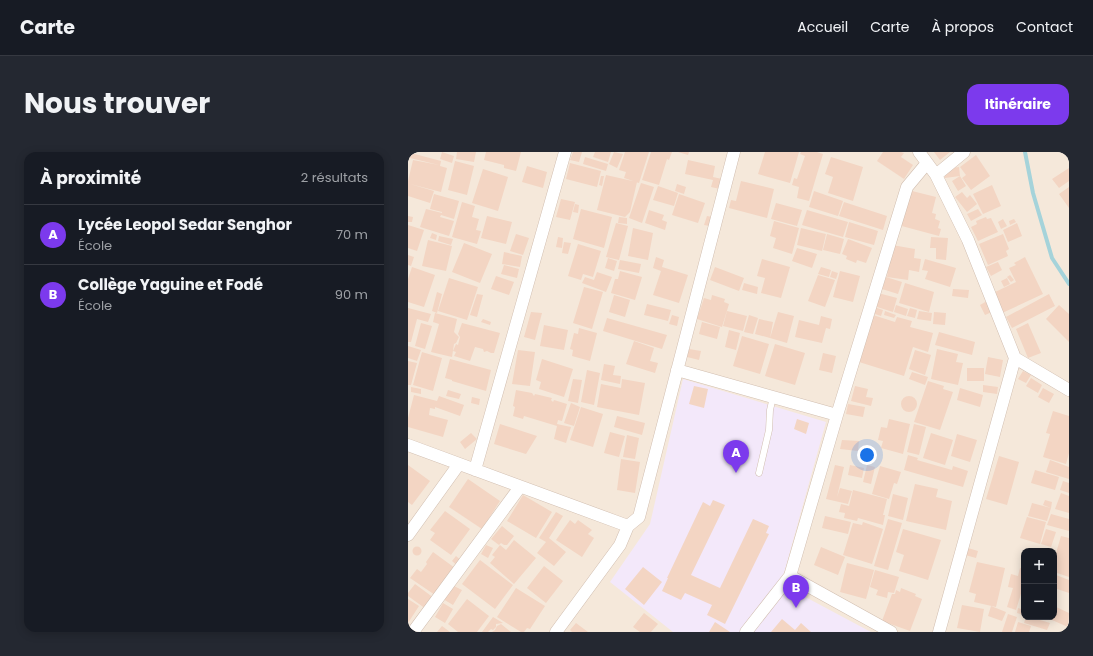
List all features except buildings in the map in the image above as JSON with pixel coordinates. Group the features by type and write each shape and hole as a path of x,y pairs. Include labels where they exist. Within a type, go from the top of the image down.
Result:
{"street":[{"path":"475,470 565,152"},
{"path":"556,632 620,546 628,526 639,517 734,152"},
{"path":"919,152 936,175 968,240 1015,358 939,632"},
{"path":"936,175 964,152"},
{"path":"746,632 790,576 837,415 907,187 927,163"},
{"path":"1015,358 1069,390"},
{"path":"677,370 837,415"},
{"path":"408,445 628,526"},
{"path":"408,535 459,464"},
{"path":"414,632 520,487"},
{"path":"790,576 891,632"}],"lane":[{"path":"759,473 769,430 770,410 773,397"}],"shaded area":[{"path":"408,152 1069,152 1069,632 408,632"},
{"path":"683,379 826,422 781,584 871,632 673,632 610,582 650,524"}],"waterway":[{"path":"1025,152 1033,193 1052,258 1069,284"}],"place":[{"name":"Lycée Leopol Sedar Senghor","path":"736,473"},
{"name":"Collège Yaguine et Fodé","path":"796,608"}]}
